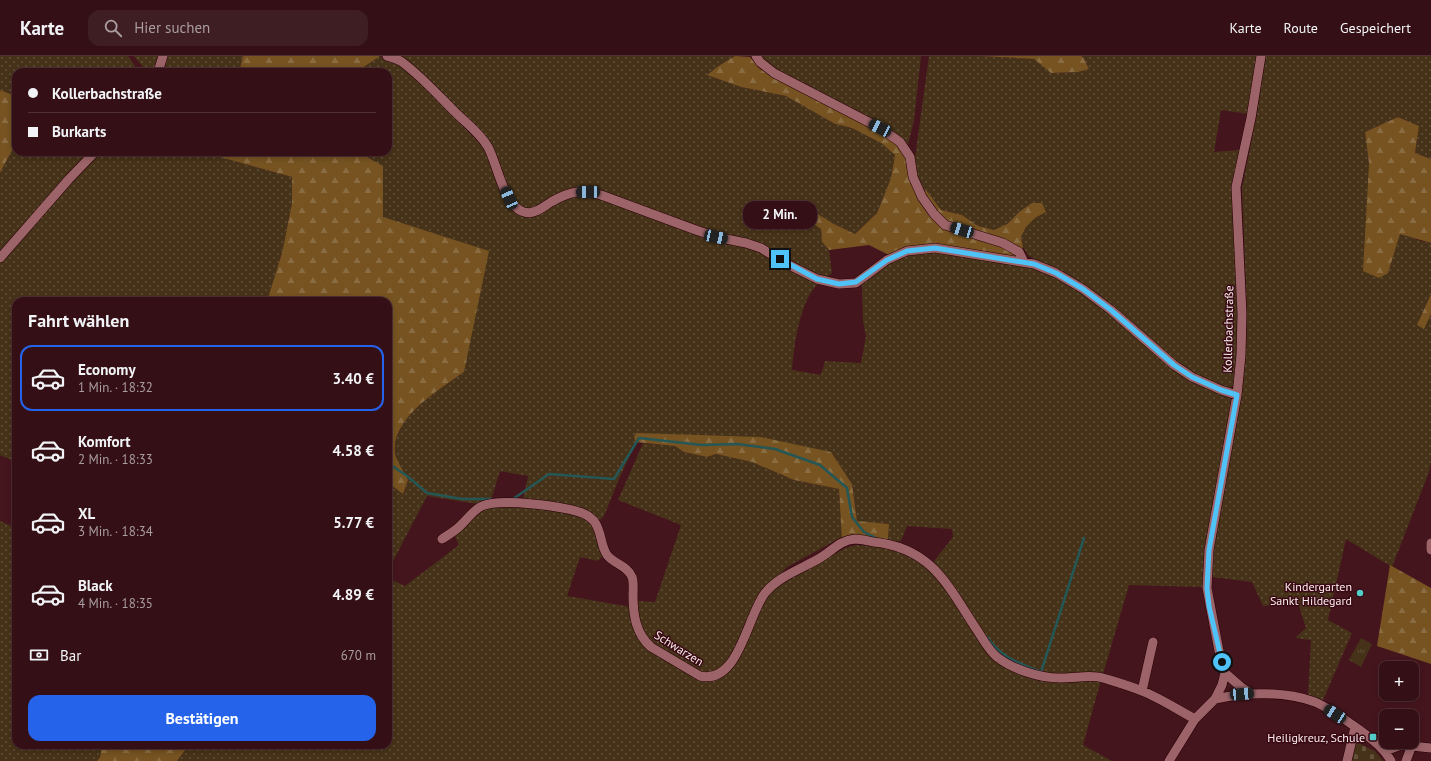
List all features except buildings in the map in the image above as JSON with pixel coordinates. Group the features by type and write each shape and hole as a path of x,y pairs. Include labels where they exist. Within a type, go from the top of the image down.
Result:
{"street":[{"path":"159,68 163,56"},
{"path":"387,56 400,60 483,140 494,159 513,206 524,212 542,209 563,196 576,192 588,192 601,195 692,230 761,248 787,264 817,279 839,284 856,282 887,260 907,251 935,248 1034,264 1056,273 1083,289 1111,310 1174,365 1192,377 1221,390 1237,395"},
{"path":"756,56 760,62 774,74 891,135 900,142 910,157 913,177 922,197 934,214 946,225 1003,243 1019,252 1024,262"},
{"name":"Kollerbachstraße","path":"1225,673 1218,651 1207,588 1213,525 1237,395 1241,355 1242,314 1236,187 1251,118 1261,56"},
{"path":"0,258 68,178 91,156"},
{"name":"Schwarzen","path":"442,539 459,527 483,505 493,503 542,505 579,512 586,515 594,520 599,529 604,550 628,571 633,578 635,622 644,641 651,648 700,676 708,677 721,672 729,665 736,654 764,594 777,581 822,557 842,542 856,539 892,544 914,553 932,566 945,582 997,657 1015,667 1035,675 1059,678 1102,678 1142,691 1195,719"},
{"path":"1431,543 1431,550"},
{"path":"1142,691 1153,642"},
{"path":"1169,761 1195,719 1215,699 1222,685 1225,673 1241,687 1252,694"},
{"path":"1215,699 1233,695 1252,694 1297,697 1315,703 1324,707 1355,727 1385,751 1391,761"},
{"path":"1347,761 1355,727"},
{"path":"1419,746 1431,748"},
{"path":"1385,751 1391,749"},
{"path":"1406,761 1410,749"}],"green space":[{"path":"0,56 128,56 136,68 12,68 12,94 0,90"},
{"path":"134,56 159,56 154,68 144,68"},
{"path":"166,56 243,56 240,68 163,68"},
{"path":"243,56 380,56 362,68 240,68"},
{"path":"379,56 399,64 416,77 485,151 512,207 519,215 531,217 553,204 577,195 588,195 746,246 759,251 819,283 812,290 807,300 799,323 794,348 792,370 821,375 825,361 861,363 866,336 863,321 862,282 888,263 906,255 931,253 1031,267 1055,275 1081,291 1219,394 1230,398 1232,404 1206,550 1203,587 1129,585 1103,674 1072,675 1043,673 1016,664 1003,656 990,645 934,561 953,537 952,529 907,526 901,541 888,541 889,524 857,522 852,484 831,452 634,438 636,442 604,516 600,520 523,499 528,476 500,471 491,500 478,504 427,496 392,563 392,486 403,494 408,480 395,455 396,439 401,427 419,406 430,396 464,372 383,217 383,167 366,156 392,156 392,68 362,68"},
{"path":"399,56 735,56 707,75 741,87 786,96 835,124 852,128 881,143 895,155 891,178 877,213 855,234 832,223 796,213 821,229 822,242 829,250 832,273 826,278 718,233 602,191 551,199 530,209 521,207 512,197 498,158 492,146"},
{"path":"735,56 750,57 759,68 772,77 879,130 898,145 908,159 916,192 927,191 941,210 962,215 978,226 994,230 1007,224 1019,212 1032,203 1042,203 1046,212 1035,218 1026,227 1021,237 1023,247 1013,265 960,256 931,253 887,254 869,245 829,250 822,242 821,229 796,213 802,204 832,223 855,234 877,213 891,178 895,155 881,143 852,128 835,124 786,96 741,87 707,75"},
{"path":"761,56 921,56 914,120 908,145 894,132 881,124 776,70"},
{"path":"929,56 980,56 1034,59 1051,73 1078,72 1089,69 1081,56 1258,56 1248,114 1221,110 1214,152 1240,150 1236,383 1230,388 1208,381 1188,370 1058,269 1029,256 1023,247 1021,237 1026,227 1035,218 1046,212 1019,212 1007,224 994,230 978,226 962,215 941,210 927,191 924,192 917,176 915,158"},
{"path":"980,56 1081,56 1089,69 1078,72 1051,73 1034,59"},
{"path":"1266,56 1431,56 1431,159 1415,153 1419,126 1398,117 1365,132 1369,164 1388,273 1400,233 1431,243 1431,294 1417,325 1424,328 1431,314 1431,460 1429,472 1392,567 1346,539 1328,620 1352,633 1323,700 1308,695 1311,640 1295,638 1306,628 1298,603 1263,606 1252,582 1212,577 1213,549 1241,395 1246,356 1247,312 1242,188 1256,119"},
{"path":"0,90 12,94 12,150 0,173"},
{"path":"1398,117 1419,126 1415,153 1431,159 1431,243 1400,234 1388,273 1379,278 1363,271 1369,164 1365,132"},
{"path":"12,150 12,156 86,156 0,253 0,173"},
{"path":"95,156 222,156 223,158 292,177 292,203 282,253 268,297 12,297 12,460 0,455 0,262"},
{"path":"222,156 366,156 383,166 383,217 489,251 464,372 430,396 419,406 401,427 396,439 395,455 408,480 403,494 392,486 392,297 268,297 282,253 292,203 292,177 223,158"},
{"path":"1431,294 1431,314 1424,329 1417,325"},
{"path":"636,433 761,437 831,452 852,484 857,521 889,524 888,541 842,541 839,489 794,480 752,462 716,454 707,457 684,452 675,446 636,442 634,438"},
{"path":"643,443 676,446 684,452 707,457 716,454 752,462 794,480 839,489 842,537 787,567 776,579 727,664 707,675 652,646 640,631 638,601 655,602 681,525 618,500"},
{"path":"520,506 579,515 592,523 604,554 598,561 580,557 567,596 631,607 649,649 716,679 723,676 731,667 767,596 779,583 845,548 856,545 881,547 913,555 943,584 986,648 1014,670 1039,681 1101,680 1083,745 1112,761 177,761 186,749 392,749 392,580 405,586 459,545 455,536 484,507"},
{"path":"0,521 12,526 12,749 101,749 100,757 97,761 0,761"},
{"path":"1390,565 1431,588 1431,664 1377,646"},
{"path":"1361,638 1372,644 1361,667 1349,660"},
{"path":"1356,742 1375,751 1383,761 1351,761"},
{"path":"101,749 186,749 177,761 97,761 100,757"}],"waterway":[{"path":"510,499 513,499 549,474 614,479 639,438 702,445 737,444 775,449 820,465 847,488 852,517 864,532 878,539"},
{"path":"392,466 427,493 462,499 491,499"},
{"path":"987,637 1004,655 1018,663 1041,672 1084,538"}],"place":[{"name":"Kindergarten Sankt Hildegard","path":"1360,593"},
{"name":"Heiligkreuz, Schule","path":"1373,737"}],"route":[{"path":"780,259 817,279 839,284 856,282 887,260 907,251 935,248 1034,264 1056,273 1083,289 1111,310 1174,365 1192,377 1221,390 1237,395 1209,550 1207,588 1209,606 1218,651 1222,662"}]}
